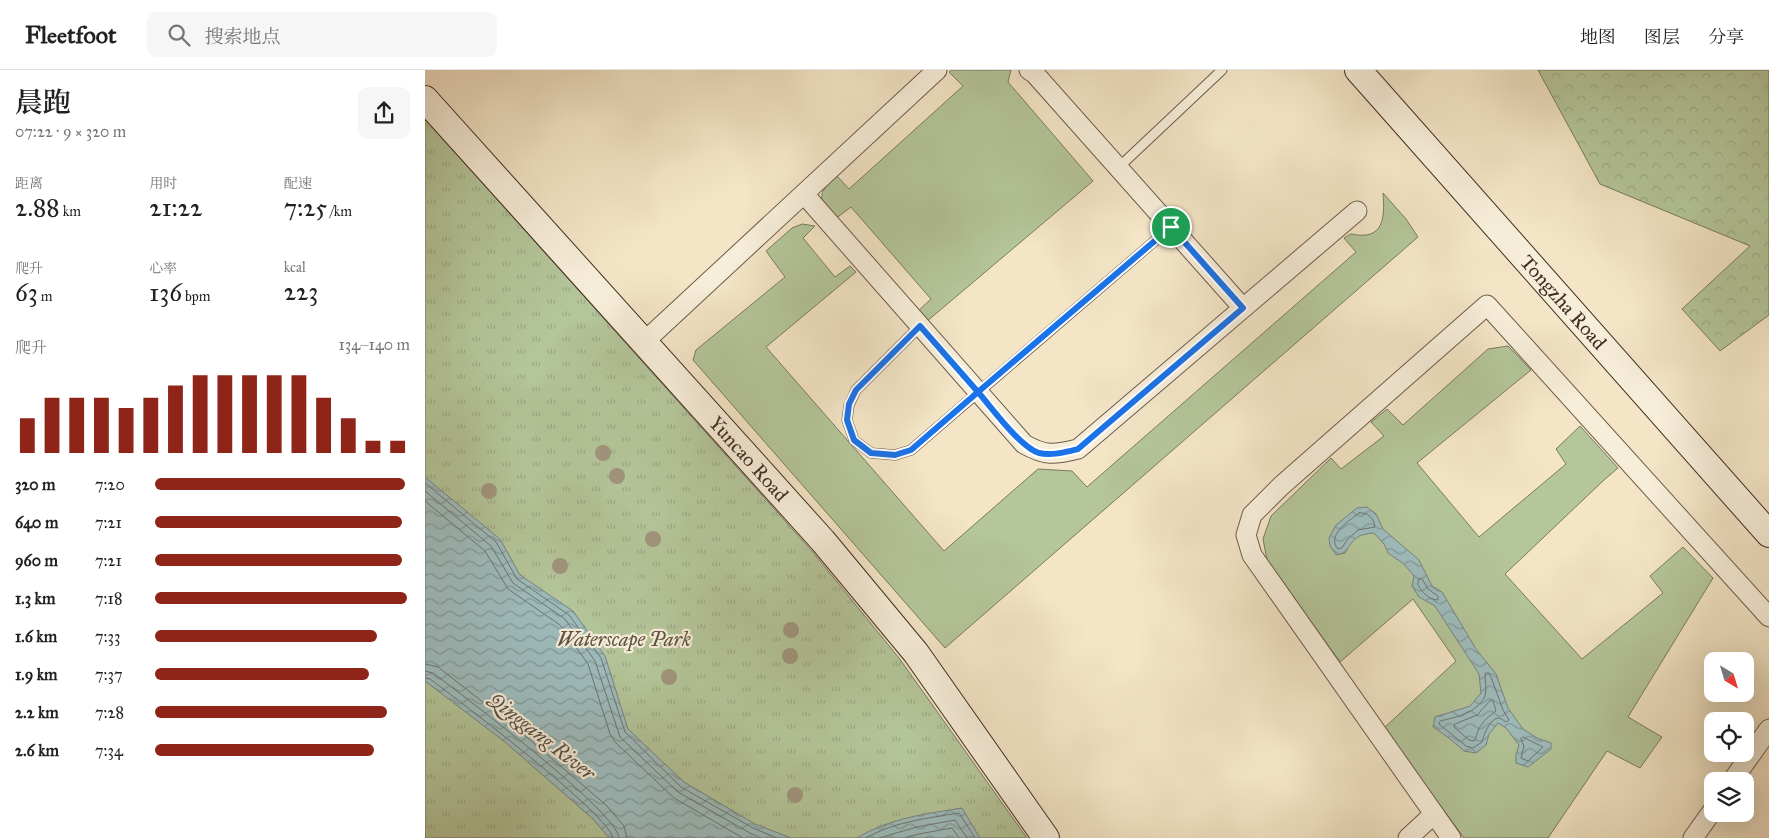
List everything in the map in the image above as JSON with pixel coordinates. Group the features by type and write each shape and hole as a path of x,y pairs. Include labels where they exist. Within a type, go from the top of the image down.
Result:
{"street":[{"path":"644,342 937,70"},
{"path":"1029,70 1034,73 1243,308"},
{"name":"Tongzha Road","path":"1358,70 1769,534"},
{"name":"Yuncao Road","path":"425,99 823,541 916,654 1046,838"},
{"path":"804,194 1023,444 1039,453 1059,454 1078,449 1357,211"},
{"path":"1451,838 1252,555 1246,535 1252,515 1281,486 1487,305 1769,617"},
{"path":"1739,772 1769,728"},
{"path":"1409,838 1434,814"},
{"path":"1693,838 1704,822"}],"lane":[{"path":"1118,168 1222,70"},
{"path":"920,326 856,390 849,404 847,420 854,440 871,453 895,455 911,450 1171,227"}],"green space":[{"path":"952,70 1011,70 1008,82 1093,181 926,322 917,312 931,299 851,207 835,219 825,206 822,197 825,188 837,176 849,189 963,86 949,72"},
{"path":"1538,70 1769,70 1769,315 1720,351 1682,309 1750,246 1600,184"},
{"name":"Waterscape Park","path":"425,119 811,550 899,658 1027,838 425,838"},
{"path":"1383,193 1406,219 1418,237 945,648 693,360 696,350 785,277 766,251 792,228 802,224 815,226 803,238 835,277 850,266 856,272 766,347 944,551 1038,469 1072,471 1087,487 1356,252 1344,238 1351,234 1362,235 1376,231 1382,219"},
{"path":"1508,346 1531,370 1417,463 1479,537 1566,464 1556,449 1580,426 1618,468 1505,574 1582,659 1663,593 1650,576 1683,547 1713,578 1628,717 1662,737 1640,768 1607,751 1548,838 1464,838 1384,728 1456,661 1413,599 1340,662 1267,560 1263,539 1271,516 1331,458 1341,469 1384,436 1371,422 1387,409 1403,425 1488,349"}],"water":[{"name":"Qinggang River","path":"425,477 500,539 520,575 573,611 605,656 628,729 684,782 755,824 791,838 609,838 593,819 505,742 425,681"},
{"path":"1367,507 1376,514 1383,529 1419,560 1432,586 1442,592 1476,649 1496,674 1508,708 1523,729 1537,738 1551,743 1551,749 1528,767 1516,763 1519,745 1506,728 1498,723 1489,734 1486,745 1476,753 1464,751 1433,727 1435,717 1470,706 1481,693 1479,674 1435,606 1419,597 1412,586 1414,576 1404,564 1388,553 1384,544 1374,533 1359,536 1345,553 1336,555 1330,546 1329,538 1336,525 1357,508"},
{"path":"962,808 980,838 857,838 895,821"}],"route":[{"path":"1171,227 978,392 920,326 856,390 849,404 847,420 854,440 871,453 895,455 911,450 978,392 1023,444 1039,453 1059,454 1078,449 1243,308 1171,227"}]}
